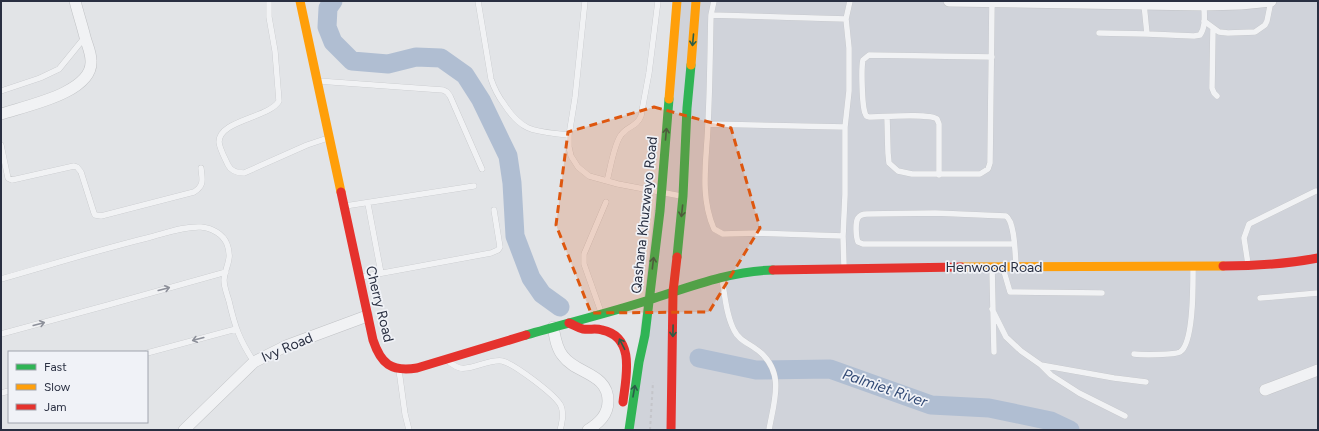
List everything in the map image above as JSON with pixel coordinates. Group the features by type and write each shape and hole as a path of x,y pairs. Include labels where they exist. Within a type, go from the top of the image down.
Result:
{"street":[{"path":"1,114 71,90 88,74 91,66 90,54 75,1"},
{"name":"Cherry Road","path":"300,1 343,207 378,354 386,364 399,370"},
{"name":"Qashana Khuzwayo Road","path":"629,426 639,362 645,336 662,192 677,1"},
{"path":"671,430 673,292 684,196 687,108 696,1"},
{"path":"949,1 1128,2 1144,4 1204,5 1265,2"},
{"name":"Henwood Road","path":"673,292 744,272 763,270 844,268 1248,266 1291,263 1318,258"},
{"path":"399,370 417,368 673,292"},
{"name":"Ivy Road","path":"184,430 254,362 286,346 368,316"},
{"path":"569,323 581,329 599,329 608,331 622,340 627,356 623,405 629,426"},
{"path":"553,327 558,347 567,361 600,381 605,387 608,402 606,414 602,420 588,430"},
{"path":"1265,390 1318,370"}],"lane":[{"path":"269,1 269,17 276,51 279,101 271,109 230,126 223,132 219,140 220,147 229,168 239,173 248,172 307,145 329,138"},
{"path":"478,1 491,79 494,88 510,115 520,124 529,129 569,135"},
{"path":"585,1 575,98 569,135 571,156 578,167 589,176 684,196"},
{"path":"608,181 619,138 624,131 639,121 641,116 649,73 658,1"},
{"path":"714,1 711,15 705,197 709,215 716,230 723,234 758,233 843,236"},
{"path":"844,268 843,236 845,216 845,127 849,90 849,48 846,19 850,1"},
{"path":"887,118 889,163 898,171 906,174 939,175 980,174 984,172 989,166 992,2"},
{"path":"1204,22 1219,32 1228,33 1259,31 1267,21 1265,2"},
{"path":"1144,4 1147,34"},
{"path":"1099,33 1198,35 1202,32 1204,22 1204,5"},
{"path":"711,15 846,19"},
{"path":"1212,28 1212,92 1217,96"},
{"path":"1,91 40,78 59,69 85,36"},
{"path":"939,175 939,124 937,119 929,116 869,118 865,114 862,62 866,56 992,57"},
{"path":"316,81 443,90 447,92 482,168"},
{"path":"708,124 845,127"},
{"path":"1,146 8,178 12,180 74,166 77,168 81,172 94,213 98,216 194,192 202,186 201,168"},
{"path":"343,207 474,186"},
{"path":"1248,266 1244,238 1249,224 1316,191"},
{"path":"602,314 583,259 606,202"},
{"path":"368,204 380,273"},
{"path":"359,277 491,253 498,250 500,246 494,210"},
{"path":"1014,244 863,244 857,241 857,220 861,215 867,214 935,213 1006,216 1009,218 1012,226 1014,244 1016,268"},
{"path":"1,279 115,246 187,228 200,227 209,229 222,236 225,242 229,258 225,283 236,329 254,362"},
{"path":"1134,354 1181,352 1184,347 1192,318 1193,267"},
{"path":"992,268 994,352"},
{"path":"1003,268 1008,290 1012,293 1102,293"},
{"path":"1,334 226,272"},
{"path":"722,278 733,329 738,337 759,351 771,366 775,374 776,384 769,430"},
{"path":"1260,298 1318,293"},
{"path":"992,309 1006,336 1021,351 1041,364 1051,375 1079,393 1125,416"},
{"path":"148,353 236,329"},
{"path":"445,360 460,369 489,362 502,361 510,364 540,385 554,397 561,406 562,417 560,430"},
{"path":"1041,364 1114,378 1146,382"},
{"path":"399,370 405,414 409,430"}],"path":[{"path":"650,430 653,382"}],"highlighted area":[{"path":"654,107 731,128 760,228 709,312 591,313 556,225 568,132"}],"shaded area":[{"path":"678,1 1318,1 1318,430 629,430"}],"waterway":[{"name":"Palmiet River","path":"333,1 328,8 327,27 333,42 352,61 388,64 416,57 441,58 465,75 481,100 508,156 512,183 515,236 531,278 542,294 560,307"},
{"name":"Palmiet River","path":"699,358 756,370 830,369 931,405 989,408 1051,421 1070,430"}],"traffic: fast":[{"path":"677,257 683,196 687,108 691,65"},
{"path":"629,430 639,362 645,335 660,211 669,99"},
{"path":"526,335 619,309 710,280 741,273 773,270"}],"traffic: slow":[{"path":"300,1 341,192"},
{"path":"669,99 677,1"},
{"path":"691,65 696,1"},
{"path":"961,267 1223,266"}],"traffic: jam":[{"path":"341,192 373,340 380,355 388,364 400,369 417,368 526,335"},
{"path":"671,430 673,292 677,257"},
{"path":"1223,266 1247,266 1294,262 1318,258"},
{"path":"773,270 961,267"},
{"path":"569,323 583,329 602,330 613,334 620,341 624,349 627,370 623,402"}]}
